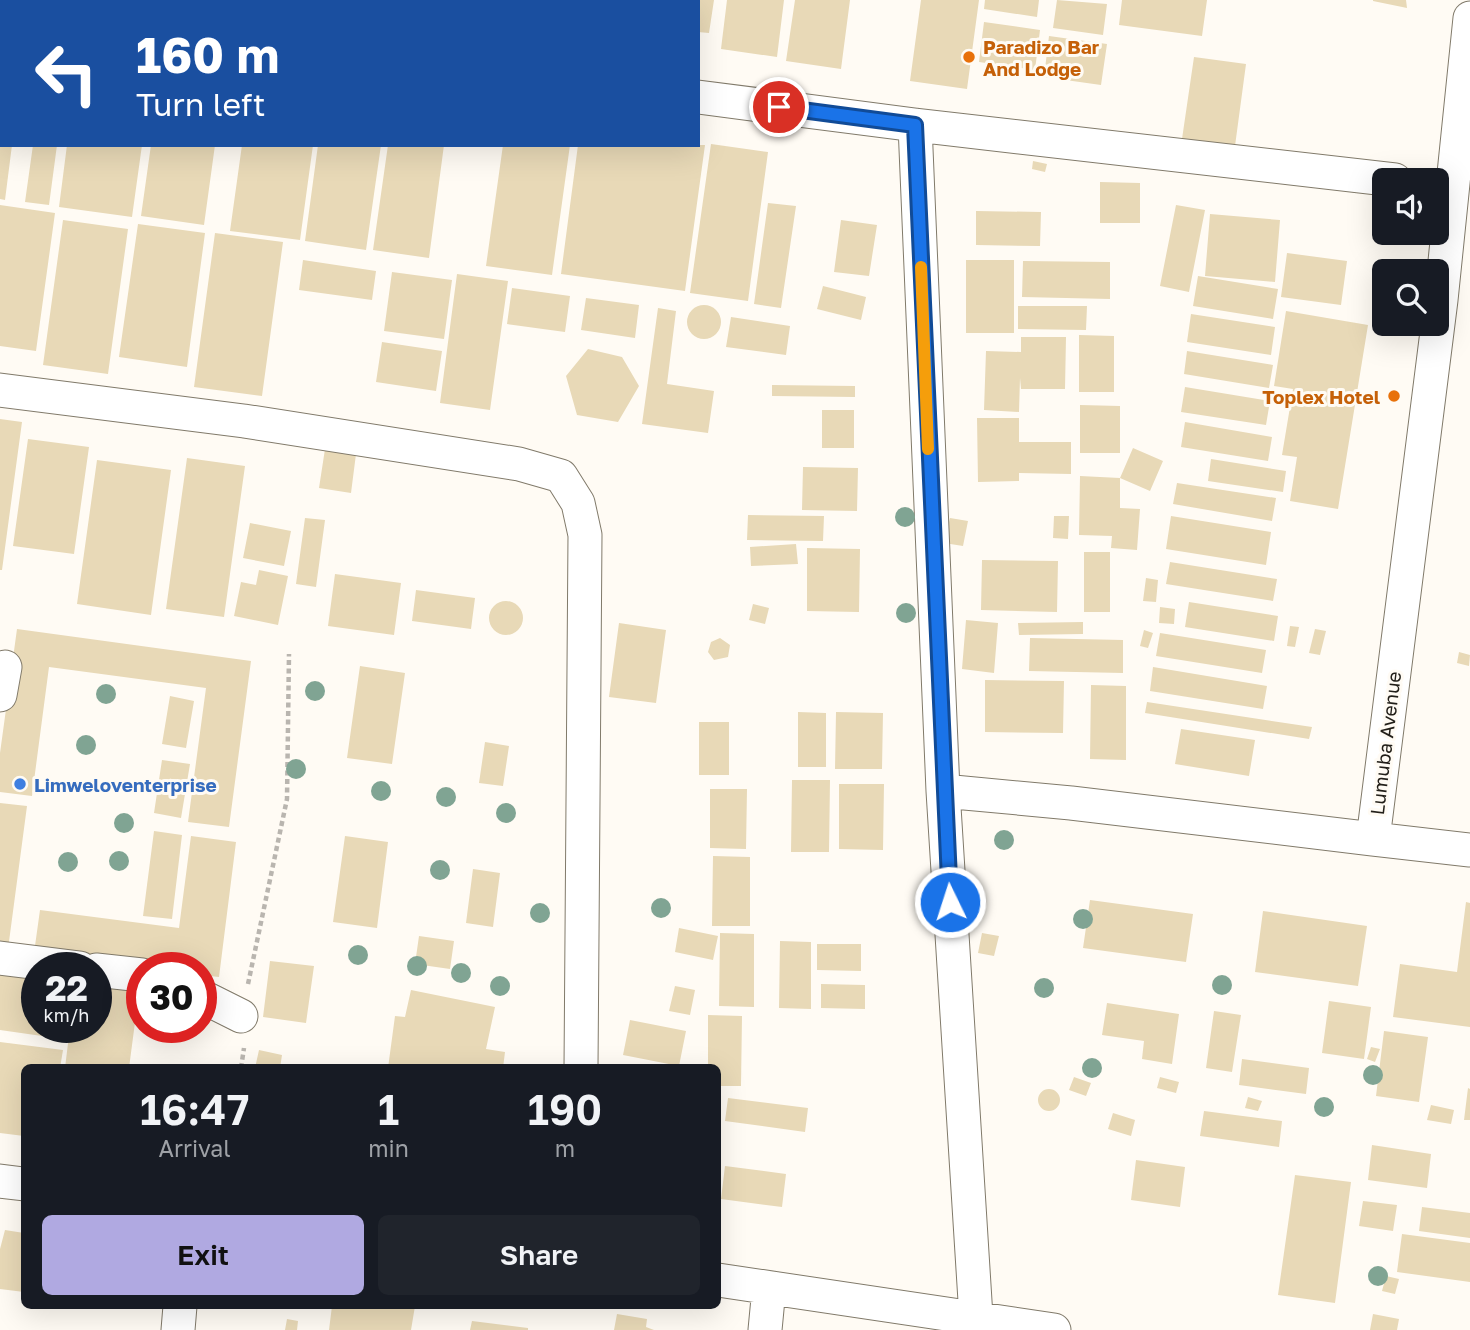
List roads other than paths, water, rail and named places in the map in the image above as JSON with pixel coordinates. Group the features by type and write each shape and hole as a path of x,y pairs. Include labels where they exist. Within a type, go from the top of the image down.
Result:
{"street":[{"name":"Lumuba Avenue","path":"1447,168 1470,18"},
{"path":"700,97 1372,177"},
{"path":"915,125 943,792 976,1317"},
{"name":"Lumuba Avenue","path":"943,792 1071,803 1373,839 1441,300 1442,245"},
{"path":"0,390 244,421 519,464 561,476 578,503 585,535 581,1064"},
{"path":"1373,839 1470,850"},
{"path":"0,958 21,961"},
{"path":"217,1004 241,1016"},
{"path":"0,1181 21,1184"},
{"path":"721,1281 1054,1330"},
{"path":"765,1330 769,1289"},
{"path":"178,1330 180,1309"}],"place":[{"name":"Paradizo Bar And Lodge","path":"969,57"},
{"name":"Toplex Hotel","path":"1394,396"},
{"name":"Limweloventerprise","path":"20,784"}]}
